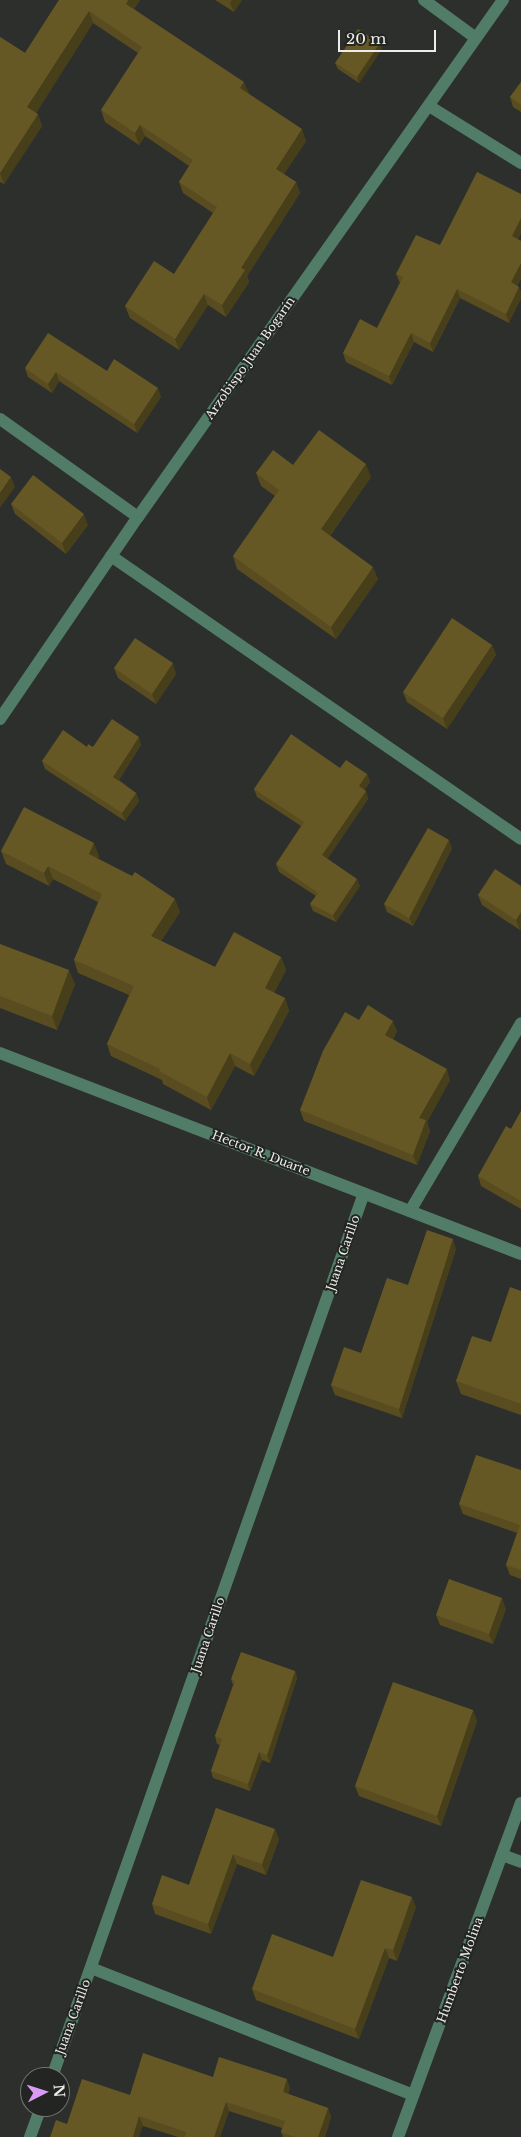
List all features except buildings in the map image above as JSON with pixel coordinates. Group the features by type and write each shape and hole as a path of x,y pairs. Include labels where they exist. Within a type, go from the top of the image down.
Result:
{"street":[{"path":"424,0 476,38"},
{"name":"Arzobispo Juan Bogarín","path":"0,719 138,517 503,0"},
{"path":"429,106 521,163"},
{"path":"0,419 138,517"},
{"path":"111,556 521,839"},
{"path":"410,1211 521,1022"},
{"name":"Hector R. Duarte","path":"0,1053 521,1254"},
{"name":"Juana Carillo","path":"56,2067 364,1193"},
{"name":"Humberto Molina","path":"398,2137 521,1803"},
{"path":"502,1855 521,1862"},
{"path":"91,1968 414,2095"},
{"path":"30,2137 37,2117"}]}
